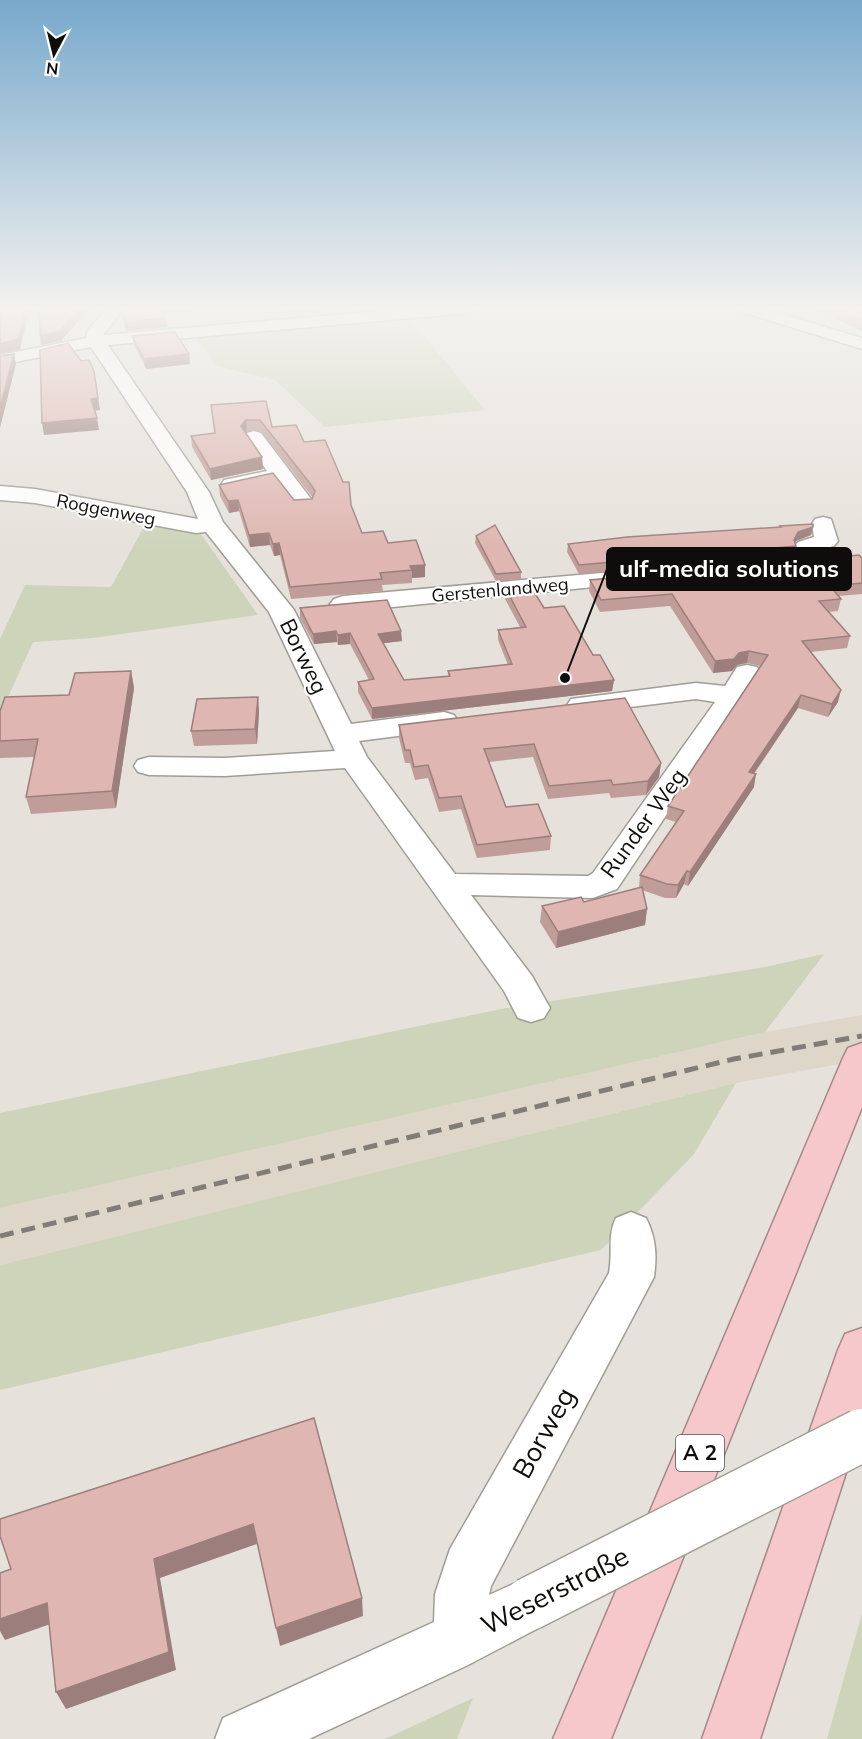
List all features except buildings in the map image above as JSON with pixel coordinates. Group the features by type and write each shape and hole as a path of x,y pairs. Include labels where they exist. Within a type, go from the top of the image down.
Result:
{"highway":[{"name":"A 2","path":"582,1739 862,1058"},
{"path":"731,1739 862,1350"}],"street":[{"name":"Borweg","path":"129,389 198,492 212,524 300,608 347,746 519,985 531,1008"},
{"path":"198,492 292,489 258,443"},
{"name":"Roggenweg","path":"0,493 34,496 196,526 212,524"},
{"path":"823,524 826,541 806,547 801,562 842,558"},
{"name":"Gerstenlandweg","path":"300,608 661,575"},
{"name":"Runder Weg","path":"448,889 461,885 593,886 605,881 724,710 739,684 554,708"},
{"path":"149,766 225,767 347,746 471,718"},
{"name":"Borweg","path":"465,1636 459,1614 461,1590 468,1568 631,1277 635,1252 631,1231"},
{"name":"Weserstraße","path":"244,1739 465,1636 862,1435"}],"shaded area":[{"path":"862,1015 862,1060 736,1083 0,1265 0,1208 765,1032"}],"green space":[{"path":"285,389 468,389 485,410 325,427"},
{"path":"146,523 198,530 258,615 93,638 33,642 0,715 0,639 25,585 111,587"},
{"path":"824,954 765,1032 0,1208 0,1113 501,1009 765,967"},
{"path":"736,1083 694,1154 601,1250 0,1390 0,1265"},
{"path":"862,1613 862,1739 827,1739"},
{"path":"473,1698 457,1739 385,1739"}],"railway":[{"path":"0,1236 734,1059 862,1036"}],"place":[{"name":"ulf-media solutions","path":"565,678"}]}
